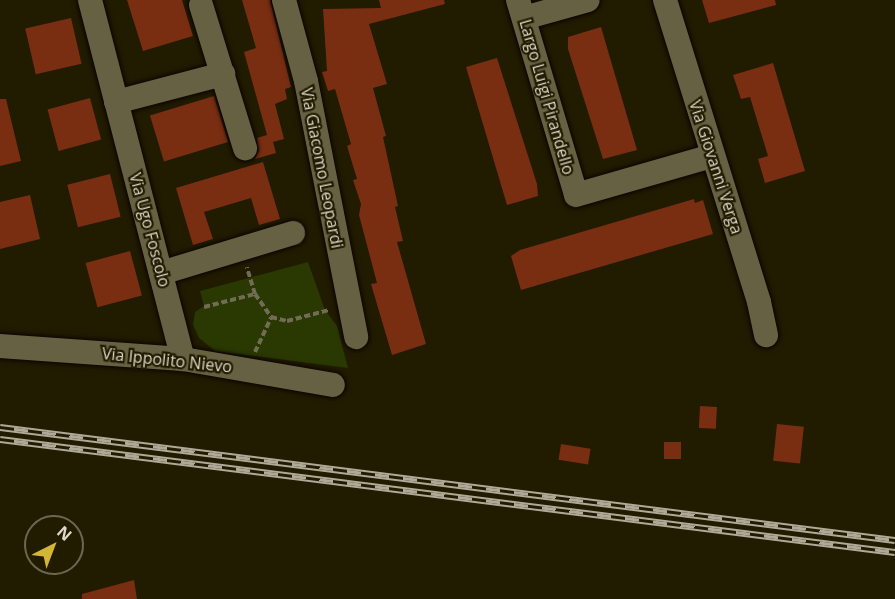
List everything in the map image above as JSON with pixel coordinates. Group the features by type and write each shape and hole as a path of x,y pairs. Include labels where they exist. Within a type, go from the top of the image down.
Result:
{"street":[{"name":"Via Ugo Foscolo","path":"90,0 183,359"},
{"name":"Via Giacomo Leopardi","path":"284,0 306,81 356,337"},
{"path":"521,9 588,0"},
{"name":"Via Giovanni Verga","path":"665,0 766,334"},
{"path":"201,5 245,148"},
{"name":"Largo Luigi Pirandello","path":"521,9 576,195 712,156"},
{"path":"116,102 223,74"},
{"path":"161,273 293,233"},
{"name":"Via Ippolito Nievo","path":"0,346 183,359 333,385"}],"path":[{"path":"242,248 255,294 271,317 286,321 349,305"},
{"path":"204,307 255,294"},
{"path":"247,369 271,317"}],"green space":[{"path":"308,262 325,310 337,326 348,368 215,351 199,338 193,325 195,312 204,306 200,291"}],"building":[{"path":"127,0 182,0 193,36 143,51"},
{"path":"242,0 270,0 291,87 285,89 287,99 275,104 284,139 273,142 276,153 255,159 259,151 257,138 267,135 244,52 256,48"},
{"path":"379,0 444,0 445,4 369,24 387,84 373,88 386,136 383,137 398,206 395,207 403,241 397,242 426,344 392,355 371,284 377,283 359,215 361,204 353,180 357,179 347,146 351,144 335,89 328,91 322,72 327,71 323,9 381,8"},
{"path":"702,0 775,0 776,5 709,23"},
{"path":"71,18 82,64 36,74 25,29"},
{"path":"601,27 637,150 603,159 568,49 568,37"},
{"path":"497,58 537,184 538,196 507,205 466,67"},
{"path":"773,63 805,171 765,183 758,159 768,156 750,97 741,99 733,75"},
{"path":"214,96 228,142 164,161 150,116"},
{"path":"90,98 101,140 59,151 47,109"},
{"path":"0,99 6,99 21,161 0,166"},
{"path":"263,162 280,219 259,225 251,198 204,212 213,239 193,245 176,188"},
{"path":"110,174 121,217 78,227 67,185"},
{"path":"30,195 40,239 0,249 0,202"},
{"path":"694,199 695,203 703,200 713,234 521,290 511,256 520,250"},
{"path":"130,251 142,295 97,307 86,263"},
{"path":"700,406 717,407 716,429 699,428"},
{"path":"777,424 804,427 800,464 773,461"},
{"path":"664,442 681,442 681,459 664,459"},
{"path":"561,444 591,449 588,464 558,460"},
{"path":"134,580 137,599 82,599 82,594"}],"railway":[{"path":"0,427 895,540"},
{"path":"0,439 895,552"}]}
